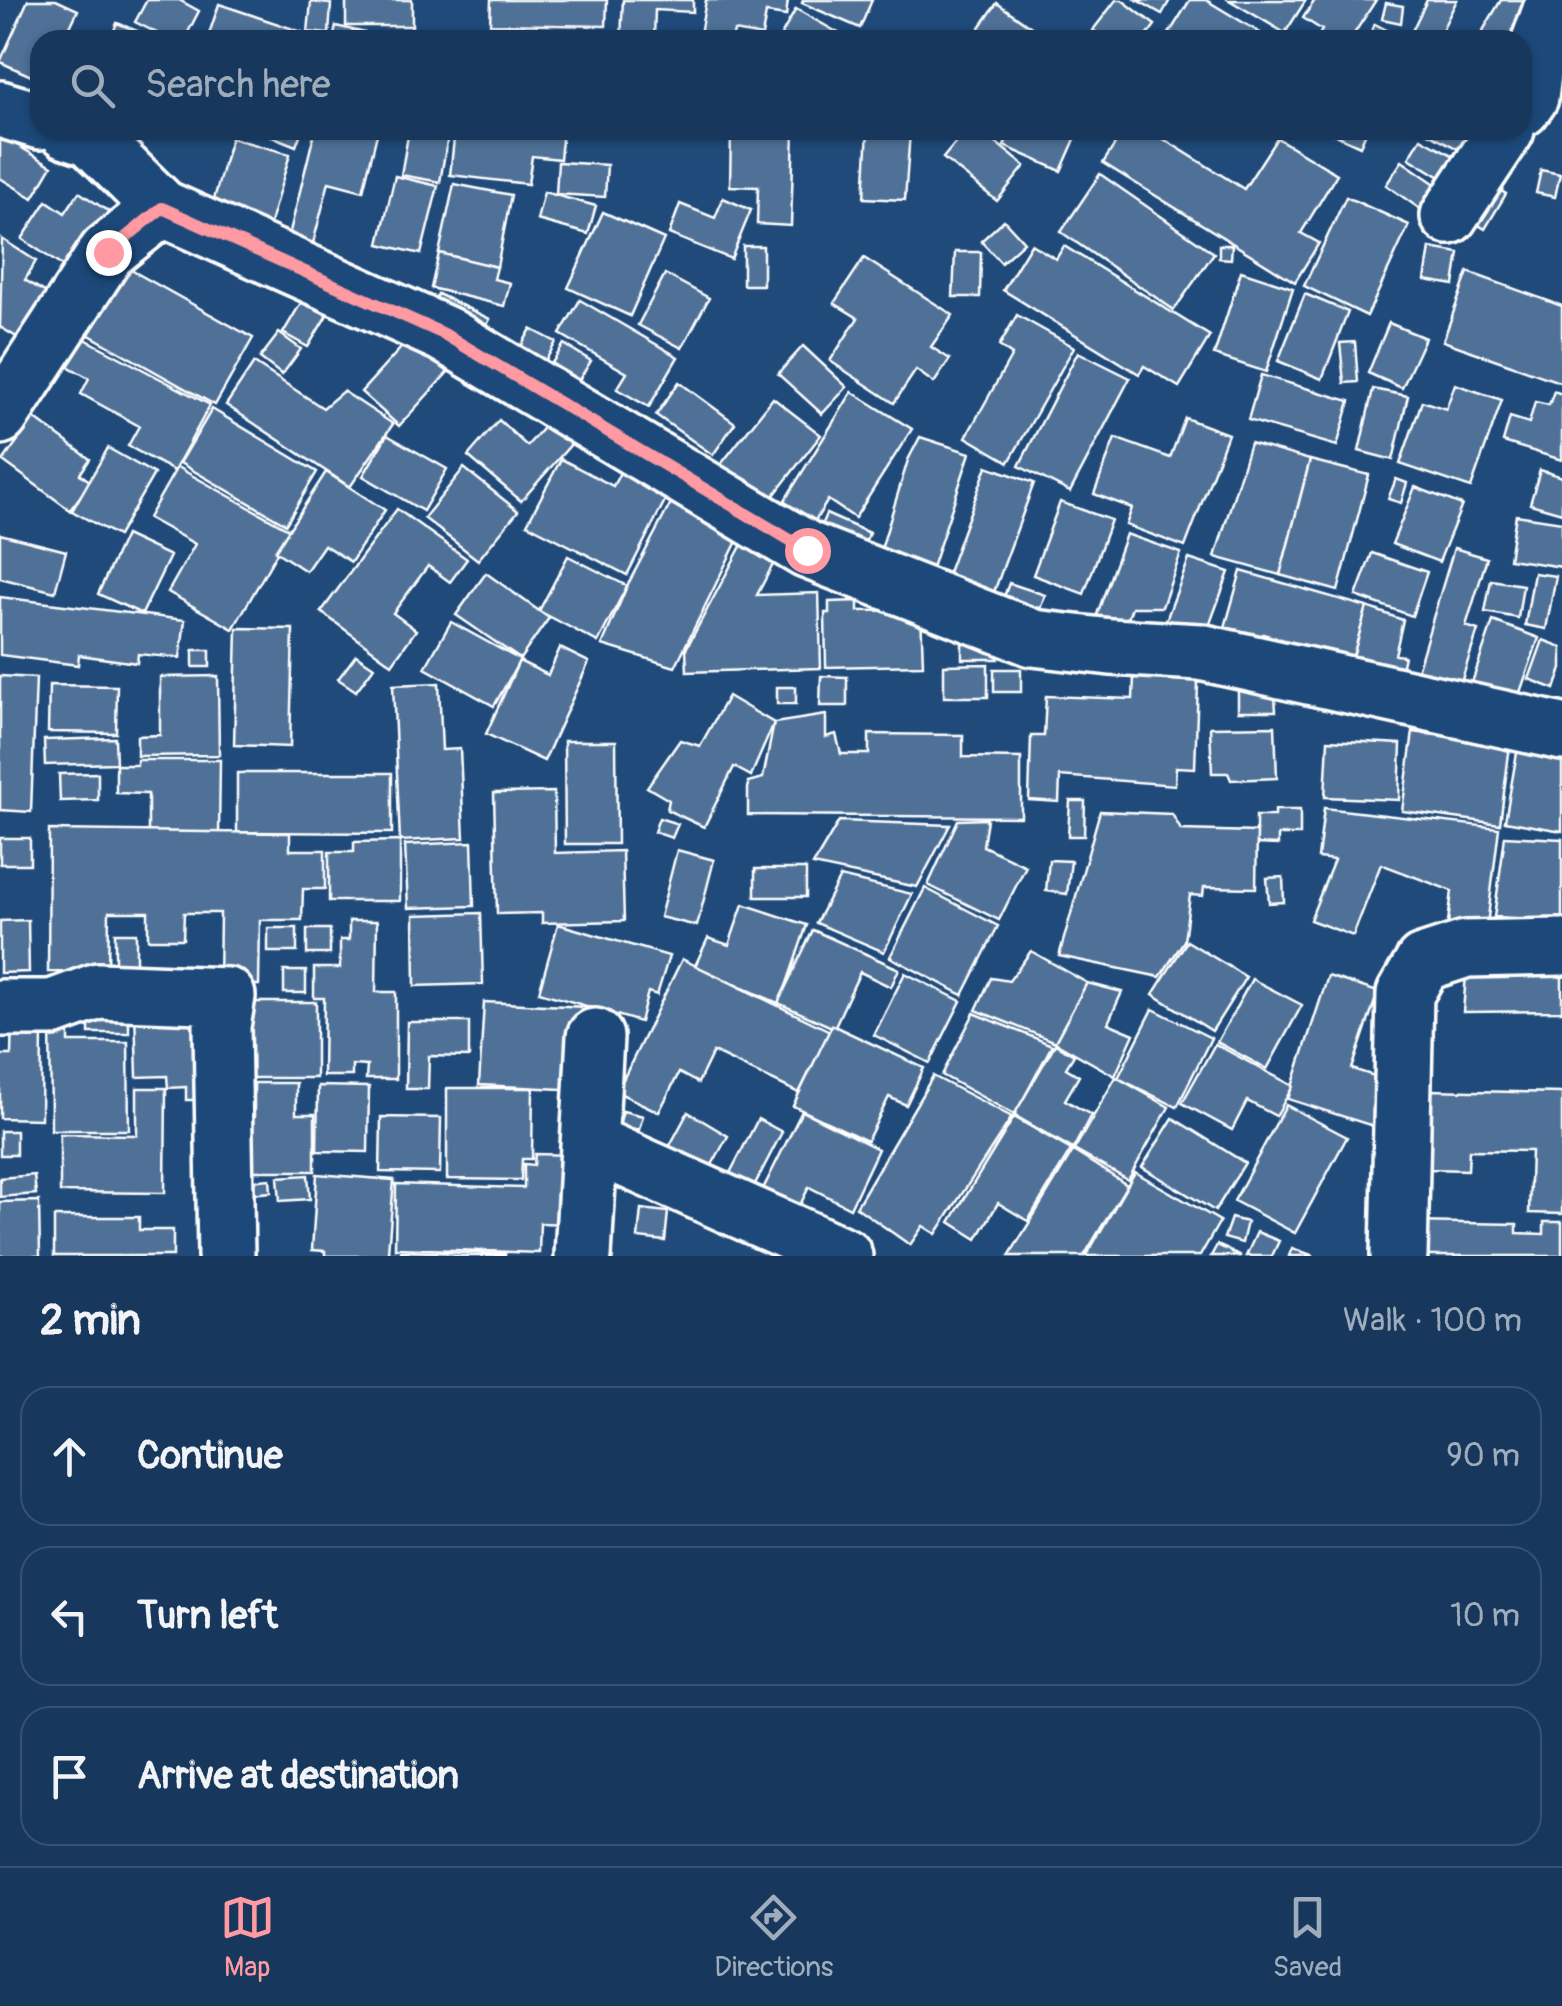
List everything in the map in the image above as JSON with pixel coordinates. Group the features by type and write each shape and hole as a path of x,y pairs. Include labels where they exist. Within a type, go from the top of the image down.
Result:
{"street":[{"path":"1532,82 1536,52 1555,0"},
{"path":"0,109 30,119"},
{"path":"93,140 162,208 444,334 807,550 1033,638 1200,652 1562,732"},
{"path":"1449,216 1499,140"},
{"path":"0,416 108,252 162,208"},
{"path":"1400,1256 1405,994 1423,963 1466,949 1562,947"},
{"path":"0,1008 52,1008 98,991 227,996 222,1026 226,1256"},
{"path":"583,1256 595,1037"},
{"path":"590,1143 844,1256"}],"building":[{"path":"28,0 56,0 78,10 69,30 30,30 30,76 0,62"},
{"path":"147,0 179,0 199,11 189,30 151,30 135,22"},
{"path":"346,0 412,0 412,26 346,26"},
{"path":"491,0 607,0 606,26 490,24"},
{"path":"623,0 693,0 693,12 655,10 654,30 621,30"},
{"path":"706,0 788,0 786,16 766,13 763,30 701,30"},
{"path":"872,0 860,28 802,3"},
{"path":"1116,0 1122,0 1155,25 1151,30 1093,30"},
{"path":"1137,0 1170,0 1162,14"},
{"path":"1190,0 1206,0 1256,30 1171,30"},
{"path":"1229,0 1306,0 1287,30 1280,30"},
{"path":"1315,0 1376,0 1356,30 1322,30 1303,18"},
{"path":"1427,0 1457,0 1442,30 1412,30"},
{"path":"1501,0 1532,0 1522,30 1483,30"},
{"path":"311,2 331,4 329,30 308,30"},
{"path":"997,3 1036,30 978,30"},
{"path":"1386,3 1403,6 1401,23 1382,19"},
{"path":"219,4 296,30 210,30"},
{"path":"796,9 833,30 784,30"},
{"path":"117,23 135,30 114,30"},
{"path":"0,135 52,166 33,198 0,178"},
{"path":"230,140 290,154 266,237 208,221"},
{"path":"313,140 376,140 363,191 329,182 310,255 286,248"},
{"path":"407,140 447,140 440,182 401,175"},
{"path":"454,140 562,140 560,159 532,156 528,184 450,175"},
{"path":"731,140 794,140 791,226 757,224 758,187 730,186"},
{"path":"867,140 909,140 905,200 864,198"},
{"path":"958,140 992,140 1025,166 997,201 943,158"},
{"path":"1007,140 1075,140 1061,171 1004,146"},
{"path":"1118,140 1165,140 1244,189 1276,140 1280,140 1337,174 1301,233 1319,243 1295,282 1103,163"},
{"path":"1420,140 1425,140 1465,162 1452,184 1409,158"},
{"path":"1441,140 1480,140 1471,156"},
{"path":"1402,161 1447,192 1430,216 1386,185"},
{"path":"558,162 607,165 605,197 556,194"},
{"path":"1541,170 1560,174 1555,197 1536,193"},
{"path":"1100,174 1214,253 1174,310 1061,232"},
{"path":"395,176 438,186 421,254 379,244"},
{"path":"1479,177 1506,194 1485,229 1458,212"},
{"path":"454,184 511,195 497,267 439,253"},
{"path":"79,192 114,215 74,274 22,239 47,201 65,213"},
{"path":"544,192 596,206 588,234 537,220"},
{"path":"1346,197 1409,225 1367,316 1304,286"},
{"path":"723,198 751,210 731,259 669,234 680,204 715,218"},
{"path":"603,212 664,239 630,316 568,288"},
{"path":"1004,220 1024,242 1001,263 981,241"},
{"path":"2,239 36,261 25,280 53,297 25,342 0,327"},
{"path":"1031,244 1056,259 1064,246 1210,336 1179,387 1144,366 1139,374 1003,290"},
{"path":"1219,245 1232,245 1231,259 1219,258"},
{"path":"743,246 763,246 763,285 743,285"},
{"path":"1430,248 1459,253 1454,285 1425,280"},
{"path":"955,252 981,252 980,297 953,297"},
{"path":"439,253 497,267 494,279 510,283 504,306 431,288"},
{"path":"864,258 953,315 931,347 950,359 934,383 916,370 894,403 830,361 858,318 834,303"},
{"path":"122,265 253,338 215,405 84,332"},
{"path":"1241,271 1293,288 1266,372 1214,355"},
{"path":"1468,272 1562,306 1562,383 1443,341"},
{"path":"665,274 709,298 682,348 638,325"},
{"path":"438,294 490,319 478,343 427,318"},
{"path":"1305,294 1348,312 1322,379 1278,361"},
{"path":"580,300 678,357 649,407 617,389 627,373 560,334"},
{"path":"302,301 327,315 308,347 283,333"},
{"path":"1017,315 1074,347 1009,462 966,437 1012,355 999,346"},
{"path":"1389,323 1425,338 1402,388 1368,373"},
{"path":"531,329 556,342 534,381 509,367"},
{"path":"70,331 210,405 174,471 128,446 139,426 81,394 89,378 55,359"},
{"path":"279,333 301,349 282,375 260,358"},
{"path":"410,338 448,372 399,426 361,392"},
{"path":"1355,342 1358,382 1344,383 1340,343"},
{"path":"564,344 591,361 565,402 538,385"},
{"path":"803,346 847,387 822,414 778,374"},
{"path":"1078,352 1130,378 1070,492 1019,466"},
{"path":"254,363 323,408 343,391 393,424 350,487 226,405"},
{"path":"1261,375 1350,401 1337,446 1248,420"},
{"path":"679,382 735,423 713,455 656,415"},
{"path":"1455,384 1502,400 1471,488 1400,464 1422,401 1446,409"},
{"path":"1373,389 1408,396 1393,460 1359,451"},
{"path":"1554,391 1562,394 1562,460 1503,442 1510,417 1529,423 1535,402 1549,405"},
{"path":"852,392 912,429 855,518 828,500 803,540 772,521"},
{"path":"773,398 821,435 760,513 711,477"},
{"path":"212,409 317,472 286,524 180,463"},
{"path":"556,413 580,434 521,501 468,456 499,420 527,446"},
{"path":"34,418 90,459 80,474 91,482 70,510 3,461"},
{"path":"1185,418 1228,434 1185,547 1126,525 1132,508 1094,494 1115,438 1170,458"},
{"path":"387,435 447,469 423,511 363,476"},
{"path":"920,437 970,453 927,583 876,566 908,460"},
{"path":"1250,443 1310,460 1280,575 1215,557"},
{"path":"108,448 154,474 118,536 72,511"},
{"path":"628,457 675,481 627,575 527,524 561,459 613,486"},
{"path":"1310,460 1369,475 1338,591 1280,575"},
{"path":"987,466 1034,483 990,603 943,586"},
{"path":"177,467 290,530 233,629 168,592 195,544 148,518"},
{"path":"464,468 518,511 478,560 424,518"},
{"path":"1540,470 1562,477 1562,513 1530,504"},
{"path":"326,472 385,510 351,562 324,545 306,571 275,551"},
{"path":"1396,479 1407,483 1401,503 1388,499"},
{"path":"1415,487 1462,505 1439,562 1392,544"},
{"path":"673,499 741,533 675,667 602,645 627,586"},
{"path":"1060,502 1111,520 1084,594 1033,575"},
{"path":"397,509 467,559 450,582 428,566 393,613 416,630 392,664 321,612"},
{"path":"826,514 869,533 857,561 813,544"},
{"path":"1516,515 1562,522 1562,567 1509,559"},
{"path":"0,534 66,551 55,592 0,578"},
{"path":"1126,534 1181,553 1162,607 1132,607 1120,641 1091,631"},
{"path":"125,535 170,556 142,614 98,594"},
{"path":"746,537 778,555 757,595 819,593 821,668 687,672 686,649"},
{"path":"1454,548 1487,558 1466,626 1478,630 1455,701 1412,688"},
{"path":"1372,553 1427,572 1412,616 1356,596"},
{"path":"568,556 627,586 598,642 539,611"},
{"path":"1189,559 1229,572 1205,637 1165,623"},
{"path":"1241,571 1367,607 1350,667 1329,653 1263,634 1258,648 1222,638"},
{"path":"486,573 549,618 520,659 456,615"},
{"path":"1534,573 1556,576 1546,629 1525,625"},
{"path":"1491,580 1523,585 1518,618 1485,612"},
{"path":"1009,583 1045,595 1034,626 998,613"},
{"path":"0,597 185,620 180,658 138,654 137,663 79,655 78,665 0,655"},
{"path":"858,601 858,611 921,610 923,665 826,667 825,613 829,613 829,602"},
{"path":"1367,607 1403,620 1395,655 1404,656 1399,679 1350,667"},
{"path":"1493,621 1539,638 1517,701 1466,700"},
{"path":"451,622 520,660 494,706 425,668"},
{"path":"237,628 293,629 290,747 234,745"},
{"path":"962,635 998,635 998,659 962,659"},
{"path":"1543,640 1562,647 1562,668 1555,689 1529,679"},
{"path":"560,648 589,662 544,761 486,734 519,661 548,675"},
{"path":"193,650 210,650 210,667 193,667"},
{"path":"1135,654 1199,655 1195,768 1176,767 1175,785 1060,776 1059,802 1029,800 1031,736 1044,736 1046,696 1133,699"},
{"path":"356,655 374,667 356,691 338,679"},
{"path":"988,664 988,697 944,697 944,665"},
{"path":"994,669 1021,669 1021,692 994,692"},
{"path":"0,676 36,678 31,812 0,810"},
{"path":"218,676 219,755 137,756 137,736 160,735 160,677"},
{"path":"821,676 847,677 847,706 820,706"},
{"path":"1238,680 1274,680 1276,711 1238,711"},
{"path":"439,683 442,750 460,749 464,838 400,841 393,685"},
{"path":"49,685 117,686 116,733 48,732"},
{"path":"777,687 796,687 796,704 777,704"},
{"path":"728,696 774,723 751,776 734,767 704,827 667,810 669,800 647,787 680,740 700,746"},
{"path":"826,715 826,737 836,734 841,754 869,754 869,734 963,735 963,757 1021,758 1021,817 748,815 748,782 763,778 774,723"},
{"path":"1275,726 1277,778 1231,780 1228,773 1212,773 1210,727"},
{"path":"1413,732 1510,745 1500,824 1402,811"},
{"path":"115,738 116,763 45,765 44,740"},
{"path":"1328,740 1401,744 1399,800 1325,797"},
{"path":"564,741 616,741 617,844 565,844"},
{"path":"1519,741 1562,749 1562,831 1505,821"},
{"path":"137,760 220,760 219,834 148,834 148,794 116,793 116,765 137,765"},
{"path":"98,773 98,800 60,801 59,774"},
{"path":"237,773 392,773 392,833 237,832"},
{"path":"554,792 555,853 622,851 624,921 542,923 542,913 497,914 494,793"},
{"path":"1070,801 1085,801 1084,836 1068,836"},
{"path":"1324,808 1499,828 1486,934 1447,930 1452,891 1381,864 1353,936 1310,920 1334,860 1318,858"},
{"path":"1275,810 1300,810 1300,835 1278,835 1278,845 1256,844 1256,816 1275,816"},
{"path":"1100,811 1172,814 1181,830 1257,832 1256,888 1204,887 1203,896 1190,895 1184,941 1160,977 1059,956"},
{"path":"659,818 678,824 672,838 654,832"},
{"path":"987,819 983,846 1026,866 999,920 928,885 958,820"},
{"path":"839,821 950,825 917,887 813,865"},
{"path":"49,830 290,833 290,850 325,850 325,889 303,889 302,920 260,920 259,985 219,985 220,913 184,913 183,939 148,939 148,912 109,912 108,973 48,972"},
{"path":"1505,836 1562,839 1562,920 1494,917"},
{"path":"0,838 30,838 30,864 0,864"},
{"path":"400,841 400,901 329,901 329,852 354,852 354,842"},
{"path":"472,842 474,906 408,908 405,845"},
{"path":"677,850 714,860 697,926 660,917"},
{"path":"1049,860 1071,861 1067,894 1046,891"},
{"path":"755,869 806,869 806,897 755,897"},
{"path":"840,877 912,894 884,952 816,923"},
{"path":"1283,877 1284,902 1269,903 1267,878"},
{"path":"925,888 998,926 963,995 890,957"},
{"path":"743,904 807,925 780,1004 695,966 708,938 729,945"},
{"path":"481,913 483,984 415,986 414,915"},
{"path":"28,920 29,972 0,973 0,921"},
{"path":"349,921 377,921 376,992 396,992 396,1079 366,1079 367,1066 352,1065 352,1076 323,1076 324,998 314,998 314,968 340,968 340,940 349,940"},
{"path":"558,924 669,956 657,995 648,992 640,1022 539,992"},
{"path":"268,928 297,928 297,952 268,952"},
{"path":"307,929 330,929 330,954 307,954"},
{"path":"813,930 899,969 891,987 860,972 834,1028 778,1003"},
{"path":"115,933 136,933 136,981 115,981"},
{"path":"1187,941 1246,977 1212,1031 1153,994"},
{"path":"1031,951 1087,983 1055,1042 976,1010 991,978 1009,981"},
{"path":"682,959 830,1031 799,1093 713,1052 698,1083 679,1073 659,1112 617,1092"},
{"path":"284,971 306,971 306,993 284,993"},
{"path":"905,973 961,1001 930,1063 874,1035"},
{"path":"1562,974 1562,1011 1463,1012 1466,975"},
{"path":"1328,976 1378,992 1352,1069 1413,1088 1398,1134 1288,1099"},
{"path":"1252,979 1302,1005 1267,1069 1217,1042"},
{"path":"1087,983 1122,992 1108,1023 1134,1034 1115,1076 1055,1042"},
{"path":"129,1001 129,1033 89,1033 89,1002"},
{"path":"242,1002 316,1002 316,1078 242,1078"},
{"path":"484,1002 587,1007 582,1090 479,1085"},
{"path":"216,1007 221,1100 186,1100 186,1087 168,1088 167,1076 137,1077 135,1010"},
{"path":"1153,1009 1211,1038 1177,1107 1118,1078"},
{"path":"69,1010 69,1042 128,1042 129,1130 51,1130 50,1011"},
{"path":"974,1013 1052,1045 1015,1115 942,1075"},
{"path":"12,1014 42,1029 41,1119 0,1118 0,1055 11,1055"},
{"path":"407,1022 469,1022 469,1057 429,1056 428,1089 406,1089"},
{"path":"832,1025 924,1068 906,1105 889,1097 867,1141 793,1106"},
{"path":"1055,1044 1074,1055 1066,1068 1079,1076 1065,1100 1091,1115 1073,1149 1014,1115"},
{"path":"1215,1044 1293,1086 1276,1116 1247,1101 1232,1130 1182,1103"},
{"path":"933,1076 1012,1117 936,1234 923,1226 910,1245 856,1207"},
{"path":"1116,1077 1169,1107 1128,1180 1074,1150"},
{"path":"254,1083 296,1083 296,1114 315,1114 315,1171 243,1171 243,1117 254,1117"},
{"path":"318,1086 369,1087 368,1152 317,1151"},
{"path":"137,1088 166,1088 165,1193 60,1192 60,1134 137,1135"},
{"path":"447,1088 533,1088 532,1159 522,1159 521,1180 447,1179"},
{"path":"1429,1090 1562,1093 1562,1214 1529,1213 1531,1151 1469,1150 1468,1170 1428,1169"},
{"path":"1286,1105 1347,1137 1295,1233 1234,1201"},
{"path":"623,1111 643,1116 639,1130 619,1125"},
{"path":"802,1111 878,1149 850,1208 809,1187 798,1209 762,1191"},
{"path":"688,1112 728,1136 708,1172 668,1149"},
{"path":"381,1117 441,1118 440,1173 380,1172"},
{"path":"1014,1117 1071,1150 1028,1221 998,1203 977,1239 950,1222"},
{"path":"1173,1118 1245,1163 1215,1211 1142,1167"},
{"path":"758,1119 782,1132 754,1186 730,1173"},
{"path":"0,1131 16,1131 16,1155 0,1155"},
{"path":"1073,1151 1127,1185 1084,1256 1009,1256"},
{"path":"535,1154 573,1155 602,1225 540,1223 539,1253 395,1248 396,1184 524,1188 524,1164 534,1165"},
{"path":"1135,1172 1220,1221 1200,1256 1086,1256"},
{"path":"317,1174 394,1180 388,1252 395,1256 325,1256 325,1251 312,1250"},
{"path":"34,1175 36,1194 0,1197 0,1178"},
{"path":"308,1175 310,1199 280,1201 278,1177"},
{"path":"270,1179 271,1192 250,1194 249,1181"},
{"path":"39,1201 40,1256 0,1256 0,1202"},
{"path":"641,1209 668,1212 665,1241 638,1238"},
{"path":"54,1217 139,1217 139,1230 173,1230 173,1256 54,1256"},
{"path":"1231,1218 1247,1222 1242,1243 1224,1238"},
{"path":"1411,1222 1517,1224 1517,1233 1544,1234 1544,1222 1562,1222 1562,1256 1411,1256"},
{"path":"1257,1232 1279,1241 1272,1256 1246,1256"},
{"path":"1217,1245 1241,1256 1211,1256"},
{"path":"1292,1248 1314,1256 1289,1256"},
{"path":"401,1251 505,1254 505,1256 401,1256"}],"route":[{"path":"108,252 162,208 444,334 807,550"}]}
